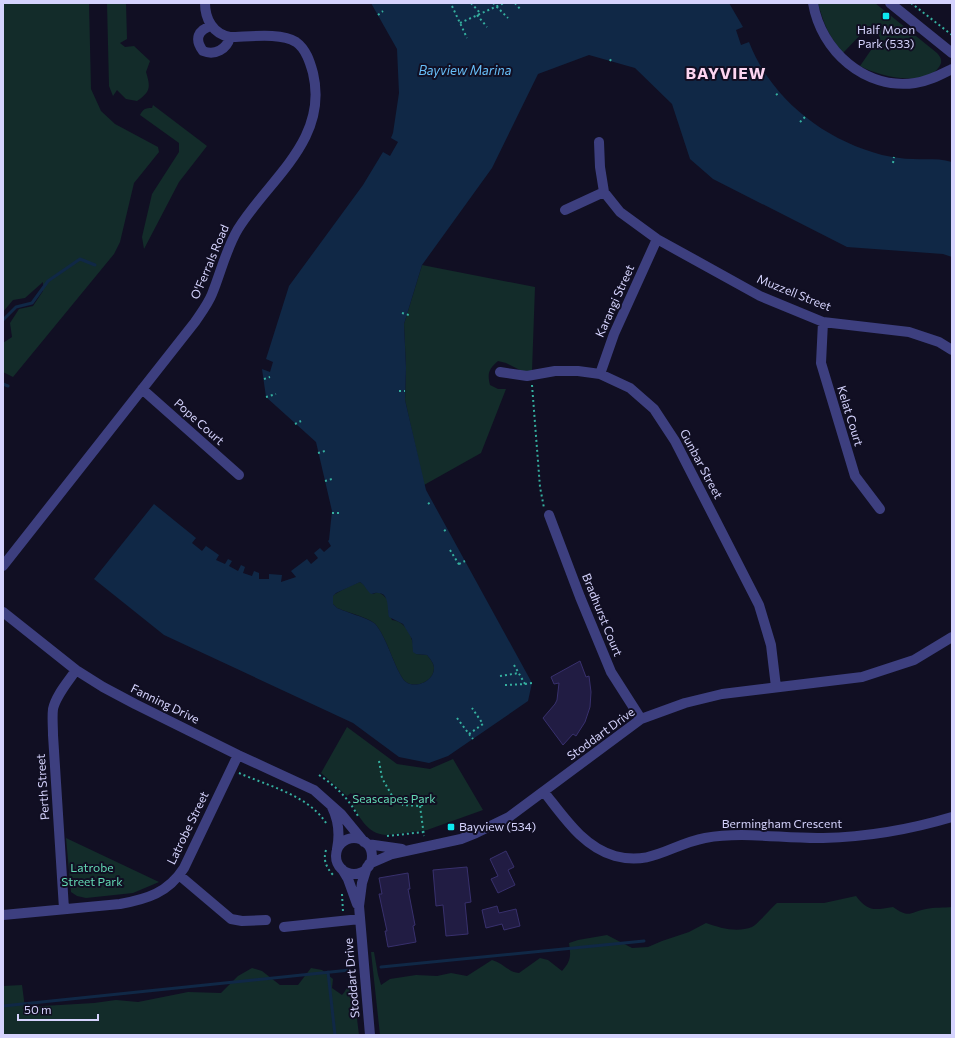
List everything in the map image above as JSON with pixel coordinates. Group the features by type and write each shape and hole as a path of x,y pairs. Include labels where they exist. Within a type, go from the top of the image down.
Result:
{"street":[{"path":"205,3 205,13 211,26 204,28 199,36 198,42 203,51 219,51 227,45 230,37"},
{"path":"813,3 819,26 830,45 842,59 868,76 893,83 914,83 934,78 952,69"},
{"path":"890,3 952,53"},
{"name":"O'Ferrals Road","path":"3,566 203,310 212,294 232,238 245,217 291,160 310,127 315,107 314,78 306,53 296,41 279,36 230,37 219,34 211,26"},
{"path":"565,210 604,192 600,167 599,142"},
{"name":"Muzzell Street","path":"604,192 620,212 657,239 760,296 823,322 909,332 939,342 952,350"},
{"name":"Karangi Street","path":"600,374 614,334 657,239"},
{"name":"Kelat Court","path":"823,322 821,363 855,476 880,509"},
{"name":"Gunbar Street","path":"500,372 527,376 555,371 578,371 600,374 630,388 654,409 676,440 759,605 771,645 776,687"},
{"name":"Pope Court","path":"142,389 239,475"},
{"name":"Bradhurst Court","path":"549,515 580,597 611,672 641,719"},
{"name":"Fanning Drive","path":"3,612 76,670 120,696 238,755 306,786 327,800 349,822 365,843"},
{"name":"Stoddart Drive","path":"370,1035 360,920 360,895 362,880 368,866 392,854 461,839 476,834 509,817 641,719 685,703 722,694 862,677 914,660 952,637"},
{"name":"Perth Street","path":"64,909 53,714 59,696 76,670"},
{"name":"Latrobe Street","path":"3,915 120,904 136,901 159,893 179,875 197,843 238,755"},
{"name":"Bermingham Crescent","path":"544,792 584,840 600,851 633,859 653,856 704,838 733,835 823,838 857,836 911,828 952,817"},
{"name":"Fanning Drive","path":"327,800 335,812 339,826 339,838 336,852"},
{"path":"348,839 357,839 365,843 370,848 372,854 368,866 362,872 354,874 347,873 342,869 337,862 336,852 340,844 348,839"},
{"name":"Stoddart Drive","path":"365,843 393,848 416,849"},
{"name":"Stoddart Drive","path":"342,869 354,894 360,920"},
{"path":"179,875 231,919 242,922 266,920"},
{"path":"284,927 360,920"}],"path":[{"path":"471,3 481,14"},
{"path":"493,3 508,18"},
{"path":"460,23 504,3"},
{"path":"515,3 521,10"},
{"path":"911,3 952,35"},
{"path":"452,6 467,38"},
{"path":"378,15 383,11"},
{"path":"477,15 487,27"},
{"path":"610,61 612,57"},
{"path":"776,95 780,92"},
{"path":"800,122 805,117"},
{"path":"892,163 894,156"},
{"path":"402,313 409,315"},
{"path":"532,376 540,487 543,505 549,515"},
{"path":"264,379 270,377"},
{"path":"399,391 405,391"},
{"path":"266,397 276,394"},
{"path":"295,424 301,421"},
{"path":"318,453 325,451"},
{"path":"325,481 332,479"},
{"path":"428,504 432,501"},
{"path":"332,512 338,513"},
{"path":"450,550 460,565 465,561"},
{"path":"514,665 525,684"},
{"path":"500,676 519,674"},
{"path":"505,686 532,683"},
{"path":"469,734 484,724 472,708"},
{"path":"457,718 473,739"},
{"path":"379,760 382,778 391,794 403,805 420,806 432,800"},
{"path":"231,770 265,782 304,801 315,809 329,828"},
{"path":"319,775 332,783 343,794 353,806 360,821"},
{"path":"420,806 426,847"},
{"path":"384,836 424,832"},
{"path":"328,846 325,853 325,862 336,878"},
{"path":"342,890 343,921"}],"green space":[{"path":"3,3 89,3 91,89 101,111 115,124 158,147 159,152 134,183 120,242 114,254 13,377 3,372 3,343 12,337 10,323 19,309 33,306 43,291 43,282 25,298 13,300 3,312"},
{"path":"107,3 126,3 127,39 120,43 125,47 134,46 150,61 146,72 149,86 145,95 137,101 126,99 117,90 113,96 109,86"},
{"path":"818,3 875,3 940,56 941,63 939,67 932,73 913,79 889,76 860,66 880,37 868,27 843,53 834,41 822,18"},
{"path":"153,105 207,146 179,182 144,249 142,237 152,194 179,152 179,143 140,115 143,110 152,108"},
{"path":"422,265 535,287 532,371 522,371 506,363 498,361 495,364 489,374 490,385 498,389 506,389 481,453 424,485 405,400 406,368 404,324"},
{"path":"360,582 373,594 378,592 388,600 388,611 392,620 398,621 409,632 416,654 427,655 432,661 434,666 433,673 428,680 415,685 405,681 399,672 381,632 374,623 337,608 333,604 333,596"},
{"name":"Seascapes Park","path":"347,727 397,764 430,769 453,759 483,810 427,830 386,835 373,831 360,818 350,801 354,797 351,793 347,796 321,773"},
{"name":"Latrobe Street Park","path":"66,838 159,882 133,893 86,898 77,896 71,892"},
{"path":"856,896 864,905 872,909 893,907 907,914 929,908 952,907 952,1035 380,1035 371,952 374,952 381,985 390,979 416,975 437,976 451,973 467,976 492,960 512,971 519,973 540,958 548,960 562,971 570,958 569,943 578,940 607,935 632,948 648,947 689,932 706,923 735,930 752,927 777,903 824,903"},
{"path":"349,953 359,1035 3,1035 3,986 22,985 25,1008 116,1000 138,1002 188,992 221,993 238,976 252,968 262,971 280,985 298,985 311,968 322,970 333,979 332,988 342,995 348,986 349,980 346,954"}],"water":[{"name":"Bayview Marina","path":"371,3 729,3 743,27 736,30 741,45 749,42 759,63 771,82 785,99 820,128 840,139 882,155 905,159 952,162 952,257 943,254 847,247 713,179 690,159 672,104 635,68 589,55 538,74 492,168 422,265 404,324 406,368 405,400 426,490 532,683 528,701 448,756 429,763 399,757 353,723 164,635 94,579 154,504 196,538 192,543 202,551 206,546 219,555 216,560 225,564 228,559 232,561 229,566 238,571 241,565 245,567 243,573 252,576 254,571 259,573 259,579 269,579 269,574 282,575 281,582 296,577 291,571 307,559 311,564 318,558 314,553 320,548 324,552 331,546 328,541 332,511 316,442 266,397 262,369 270,372 273,362 266,359 289,286 363,185 383,152 390,156 398,142 391,138 399,93 397,49","holes":["360,582 371,594 377,593 384,596 387,602 389,617 403,624 412,639 413,652 416,654 427,655 432,661 434,666 433,673 428,680 415,685 405,681 399,672 381,632 374,623 337,608 333,604 333,596 336,593"]}],"building":[{"path":"580,661 586,677 589,676 591,692 590,707 585,722 576,736 573,734 563,745 543,718 557,700 559,683 554,684 551,677"},
{"path":"506,851 514,867 508,870 515,885 498,893 491,879 498,876 490,859"},
{"path":"467,867 471,902 465,903 468,934 446,936 443,905 436,906 433,870"},
{"path":"408,873 410,889 408,889 415,925 413,926 416,942 388,947 385,931 387,931 379,894 382,894 379,878"},
{"path":"497,906 499,913 516,909 520,926 504,930 502,924 486,928 482,910"}],"waterway":[{"path":"3,320 16,307 32,303 48,281 80,259 95,265"},
{"path":"3,384 8,386"},
{"path":"381,967 644,941"},
{"path":"3,1006 350,970"},
{"path":"328,972 335,1035"}],"place":[{"name":"Half Moon Park (533)","path":"886,16"},
{"name":"Bayview (534)","path":"451,827"}],"district":[{"name":"BAYVIEW","path":"726,73"}]}
